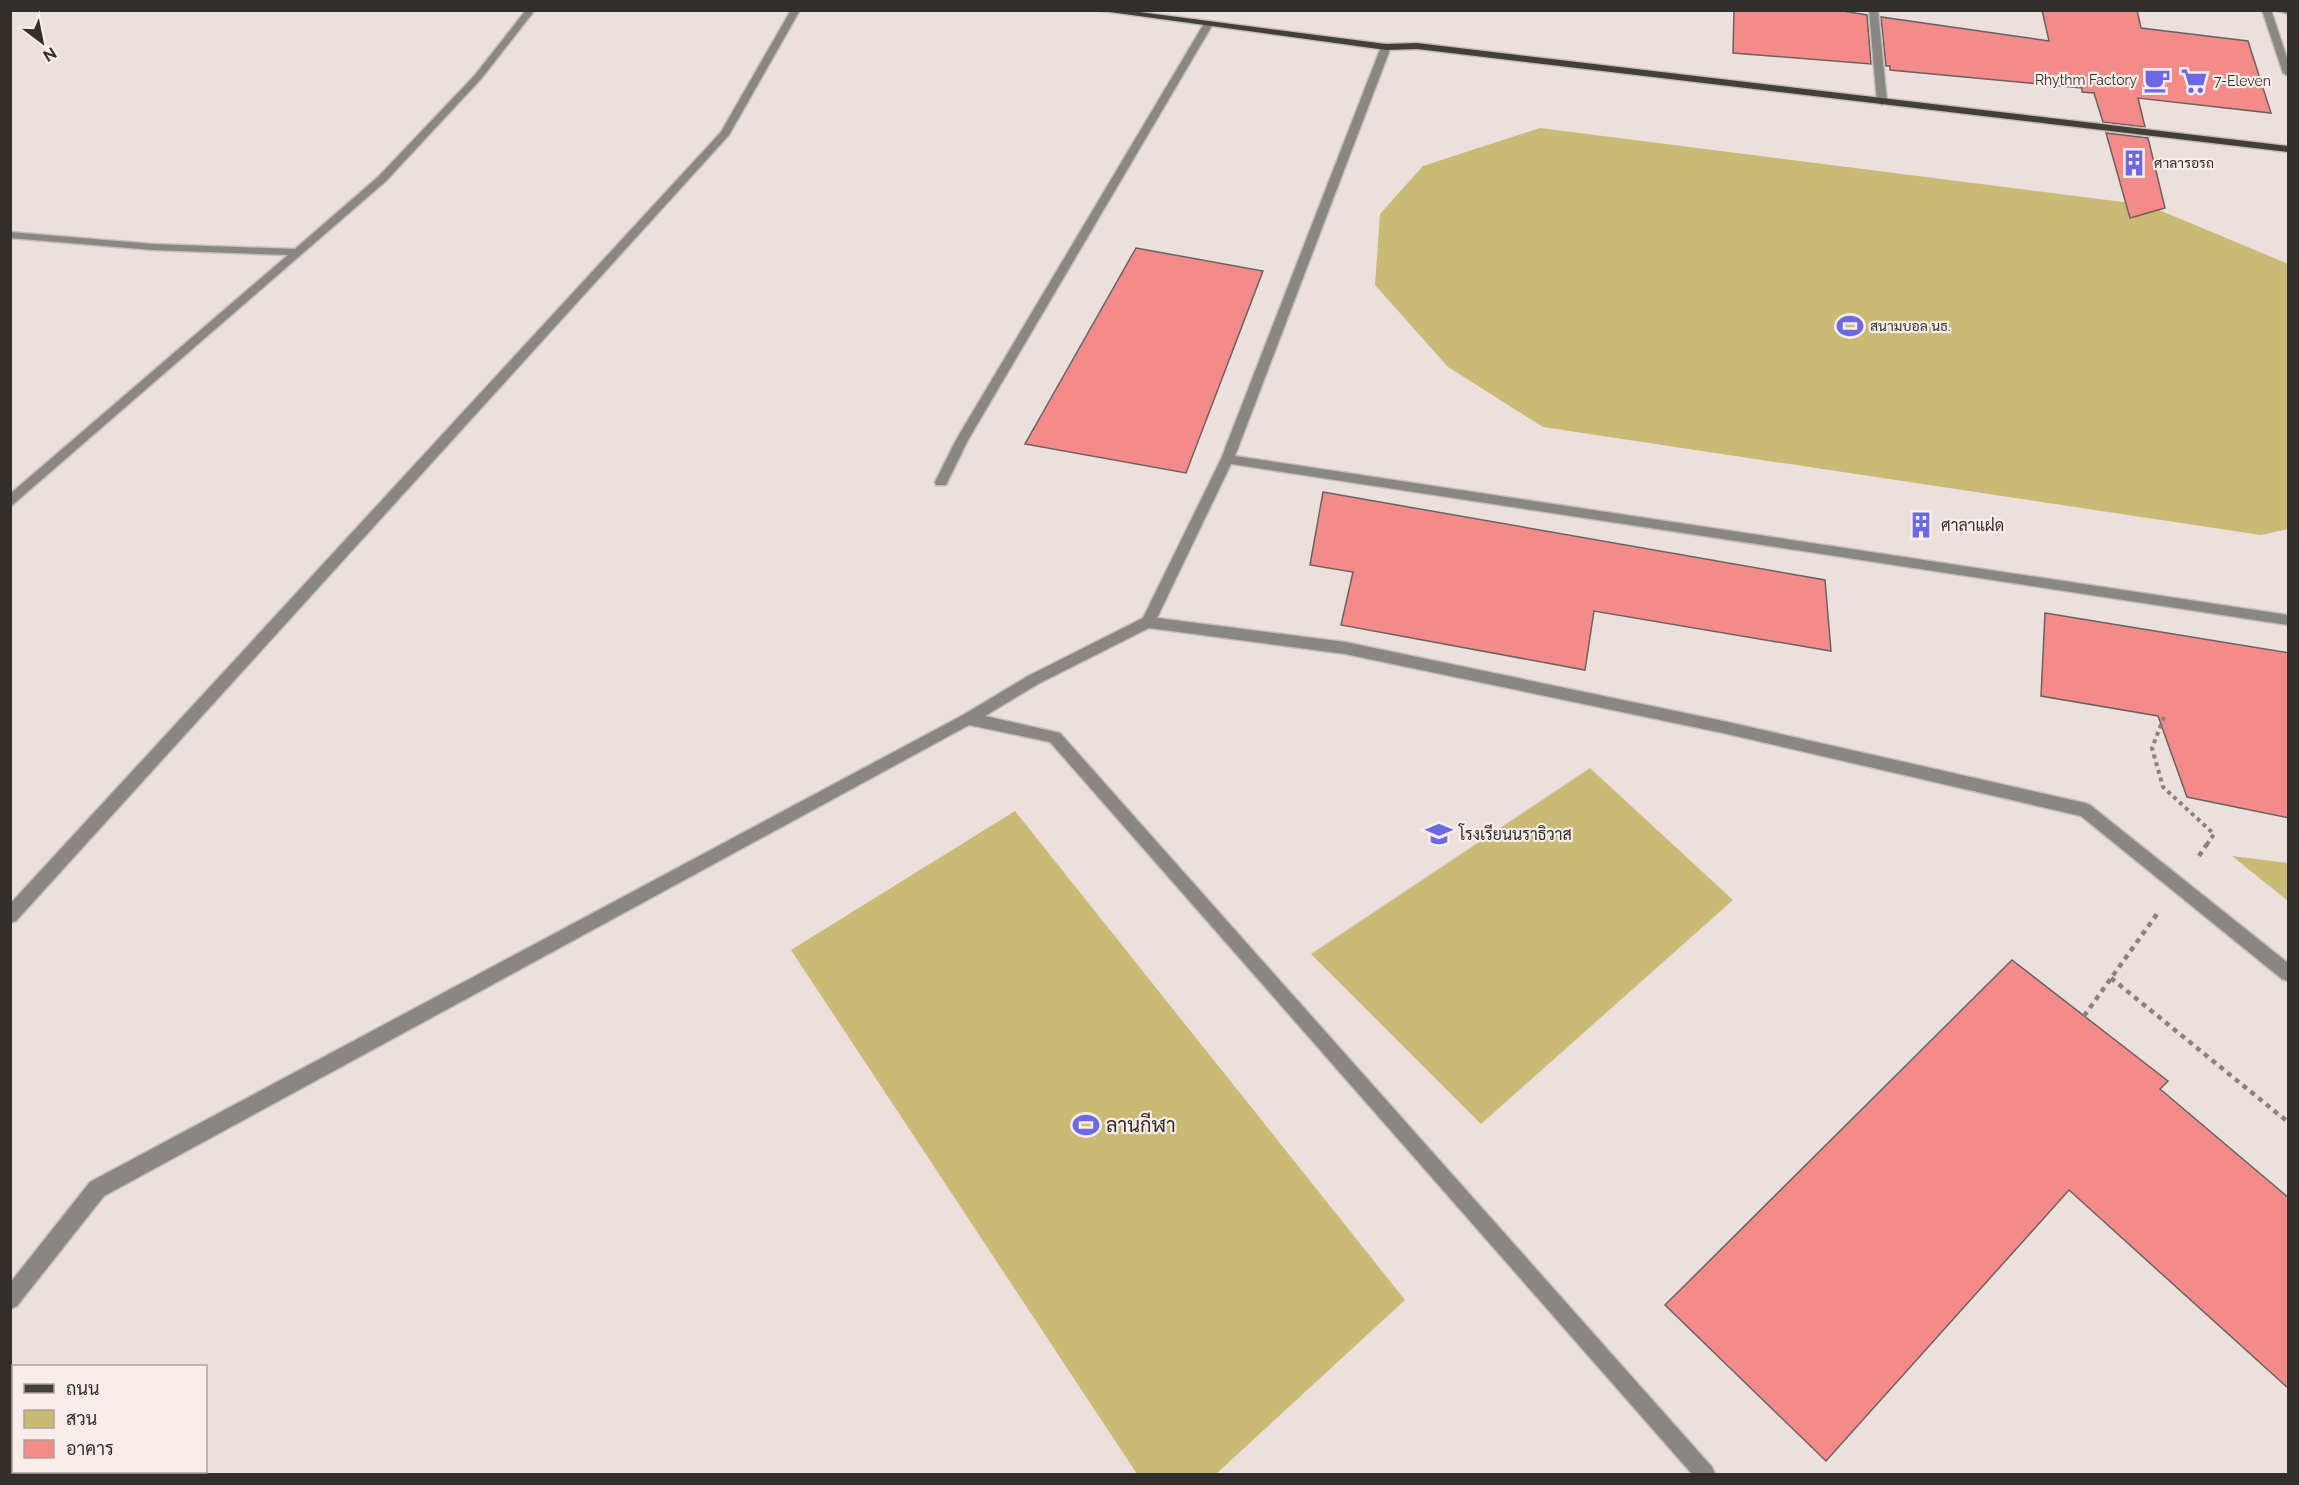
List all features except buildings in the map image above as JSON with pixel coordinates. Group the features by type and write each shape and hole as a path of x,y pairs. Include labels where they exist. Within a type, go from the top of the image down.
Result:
{"main road":[{"path":"1099,10 1386,47 1417,46 2289,149"}],"street":[{"path":"10,502 382,179 478,77 531,10"},
{"path":"10,916 725,133 796,10"},
{"path":"1873,10 1882,102"},
{"path":"2266,10 2289,73"},
{"path":"2279,10 2289,11"},
{"path":"941,482 968,430 1208,24"},
{"path":"1148,622 1227,459 1386,47"},
{"path":"10,235 153,247 298,252"},
{"path":"1227,459 2289,620"},
{"path":"10,1299 97,1189 968,719 1033,680 1148,622 1345,648 1723,727 2085,810 2289,973"},
{"path":"968,719 1055,736 1705,1474"}],"path":[{"path":"2111,978 2289,1122"}],"green space":[{"name":"สนามบอล นธ.","path":"1540,128 2147,205 2286,263 2288,265 2288,529 2261,535 1543,427 1448,367 1375,285 1380,214 1423,166"},
{"path":"1590,768 1733,900 1481,1124 1311,954"},
{"name":"ลานกีฬา","path":"1015,811 1405,1300 1216,1474 1137,1474 791,950"},
{"path":"2232,856 2288,863 2288,901"}],"place":[{"name":"Rhythm Factory","path":"2157,80"},
{"name":"7-Eleven","path":"2194,81"},
{"name":"ศาลารอรถ","path":"2134,163"},
{"name":"สนามบอล นธ.","path":"1850,326"},
{"name":"ศาลาแฝด","path":"1921,525"},
{"name":"โรงเรียนนราธิวาส","path":"1439,834"},
{"name":"ลานกีฬา","path":"1086,1125"}]}
